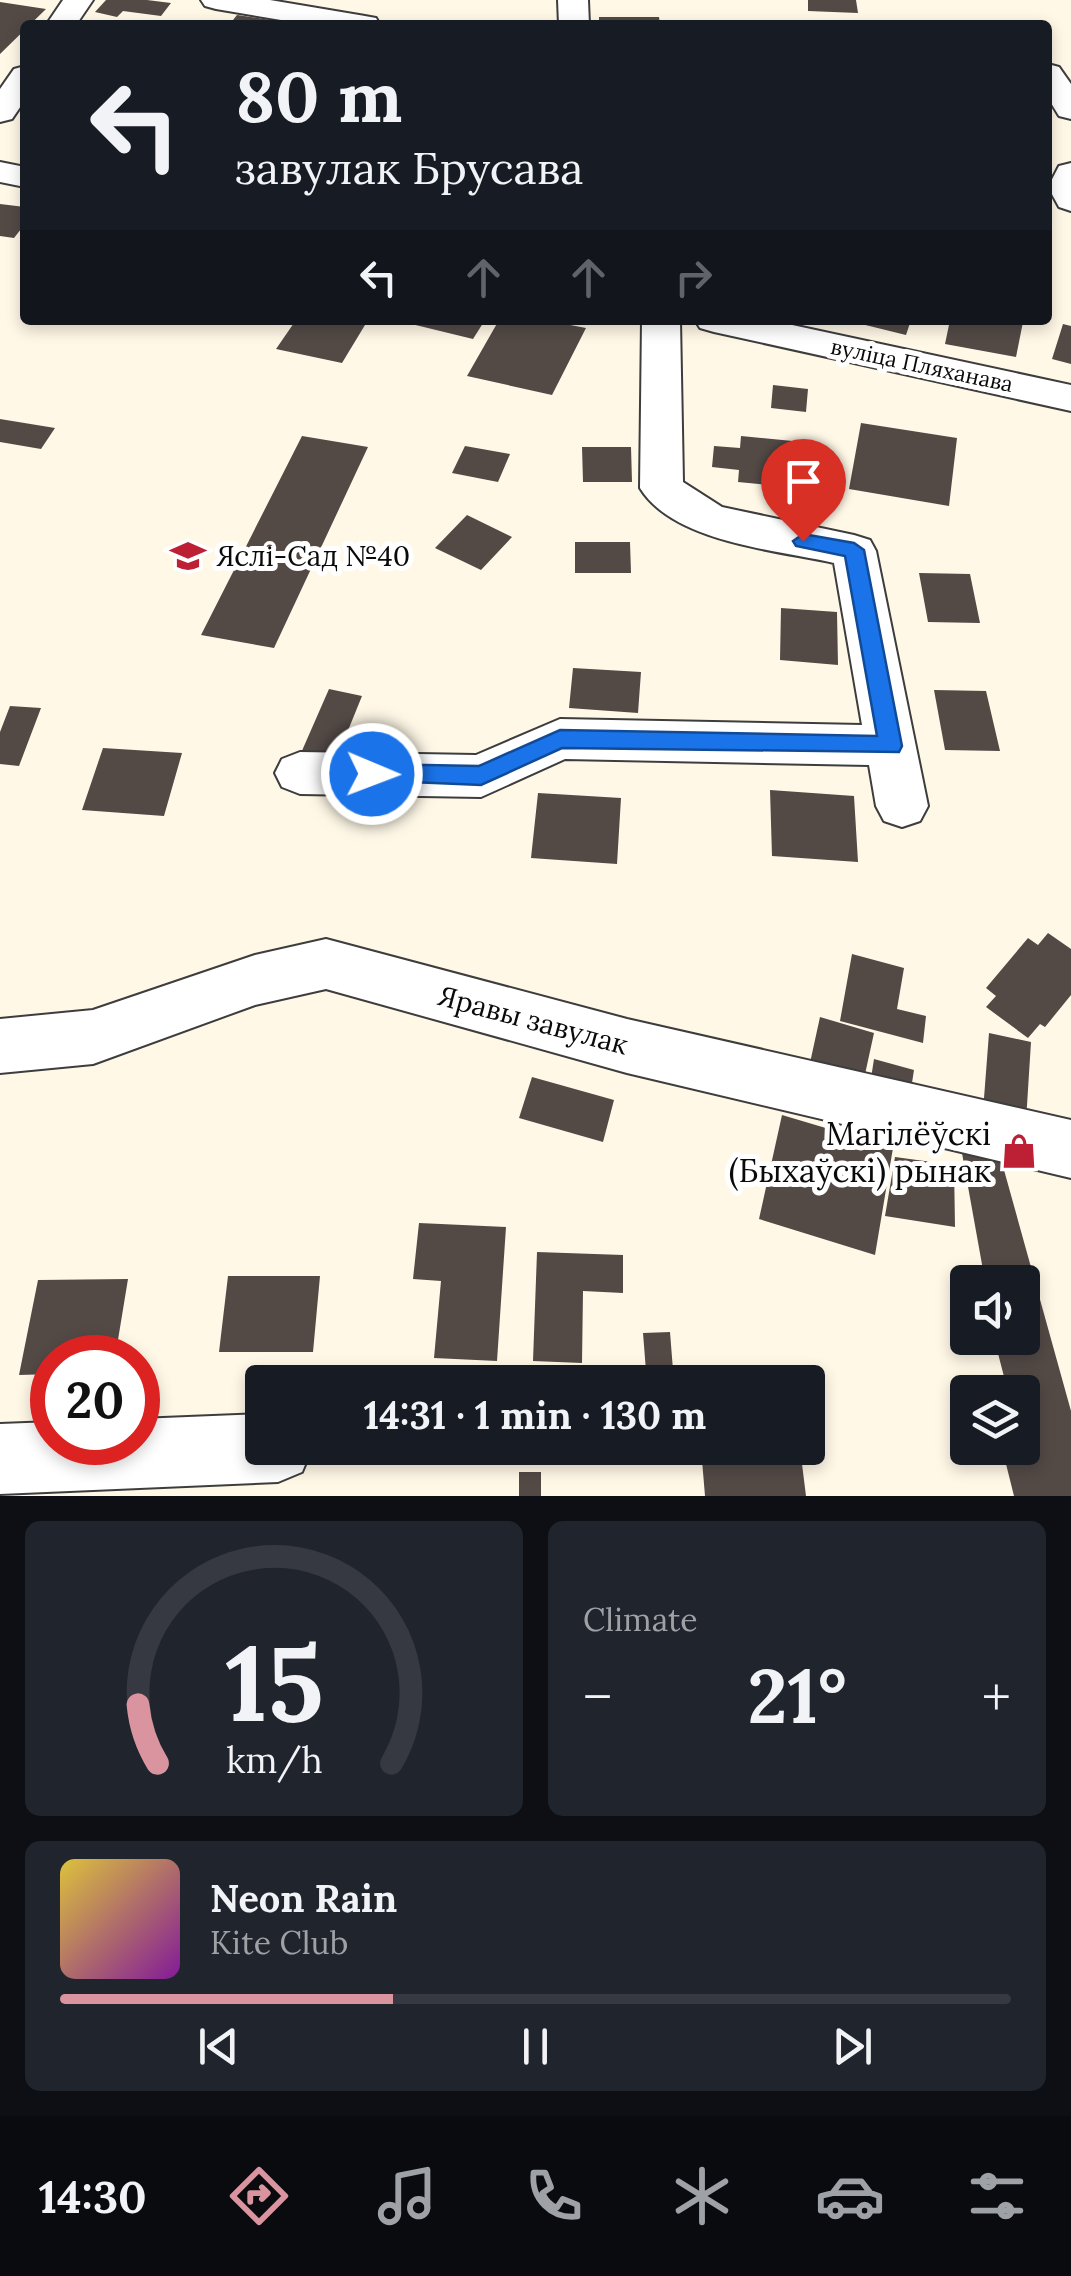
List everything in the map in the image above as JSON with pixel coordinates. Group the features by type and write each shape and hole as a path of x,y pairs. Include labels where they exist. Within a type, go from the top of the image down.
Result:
{"street":[{"path":"216,0 335,20"},
{"path":"1052,80 1071,108"},
{"path":"0,112 20,83"},
{"path":"1071,173 1065,188 1071,200"},
{"path":"661,325 662,488 709,520 854,550 902,806"},
{"name":"вуліца Пляханава","path":"737,325 1071,398"},
{"path":"300,772 481,776 560,739 890,746"},
{"name":"Яравы завулак","path":"0,1046 93,1037 254,980 326,964 627,1046 1071,1149"},
{"path":"0,1459 245,1449"}],"building":[{"path":"106,0 171,3 161,16 123,11 117,17 95,12"},
{"path":"808,0 856,0 858,13 808,11"},
{"path":"0,2 46,9 35,20 20,20 20,34 0,54"},
{"path":"237,15 271,20 233,20"},
{"path":"659,17 659,20 599,20"},
{"path":"0,204 20,206 20,230 14,238 0,236"},
{"path":"1063,324 1071,326 1071,364 1052,359"},
{"path":"293,325 365,325 342,363 276,349"},
{"path":"416,325 482,325 473,339"},
{"path":"496,325 586,328 552,395 467,376"},
{"path":"865,325 909,325 906,335"},
{"path":"949,325 1022,325 1016,357 945,344"},
{"path":"773,385 808,389 806,412 771,408"},
{"path":"0,419 55,428 41,449 0,442"},
{"path":"861,423 957,438 949,506 849,489"},
{"path":"302,436 368,447 274,648 201,635"},
{"path":"741,436 813,443 811,489 738,482 739,470 712,467 714,446 740,448"},
{"path":"465,446 510,454 498,482 452,473"},
{"path":"582,447 631,447 632,482 583,482"},
{"path":"790,499 821,503 819,522 788,518"},
{"path":"467,515 512,537 481,570 435,548"},
{"path":"575,542 630,542 631,573 575,573"},
{"path":"919,573 970,574 980,623 928,622"},
{"path":"781,608 837,612 838,665 780,660"},
{"path":"573,668 641,672 638,713 569,708"},
{"path":"329,689 362,696 336,760 301,753"},
{"path":"934,690 986,691 1000,751 945,750"},
{"path":"10,706 41,708 19,766 0,764 0,732"},
{"path":"103,748 182,753 164,816 82,810"},
{"path":"770,790 854,796 858,862 772,856"},
{"path":"538,793 621,798 617,864 531,858"},
{"path":"1048,933 1071,949 1071,995 1045,1027 1040,1024 1028,1038 986,1007 996,996 986,988 1028,938 1038,945"},
{"path":"852,954 904,968 897,1009 926,1016 923,1043 840,1021"},
{"path":"820,1017 874,1033 862,1088 808,1072"},
{"path":"989,1033 1031,1042 1026,1121 983,1111"},
{"path":"874,1059 914,1070 909,1102 869,1091"},
{"path":"532,1077 614,1100 603,1142 519,1118"},
{"path":"782,1115 893,1148 875,1255 759,1219"},
{"path":"960,1142 999,1152 1030,1265 982,1265"},
{"path":"895,1157 954,1165 955,1227 885,1216"},
{"path":"419,1223 506,1227 497,1361 434,1358 441,1281 413,1279"},
{"path":"537,1252 623,1255 623,1293 583,1291 582,1363 533,1361"},
{"path":"228,1276 320,1276 313,1352 219,1352"},
{"path":"128,1279 119,1335 30,1335 30,1375 19,1375 38,1280"},
{"path":"1040,1299 1071,1411 1071,1496 1014,1496 1006,1465 1040,1465 1040,1375 1004,1375 998,1355 1040,1355"},
{"path":"670,1332 673,1365 646,1365 643,1333"},
{"path":"702,1465 802,1465 806,1496 705,1496"},
{"path":"519,1472 541,1472 541,1496 519,1496"}],"place":[{"name":"Яслі-Сад №40","path":"188,556"},
{"name":"Магілёўскі (Быхаўскі) рынак","path":"1019,1151"}],"route":[{"path":"372,774 481,776 560,739 890,746 854,550 803,541"}]}
